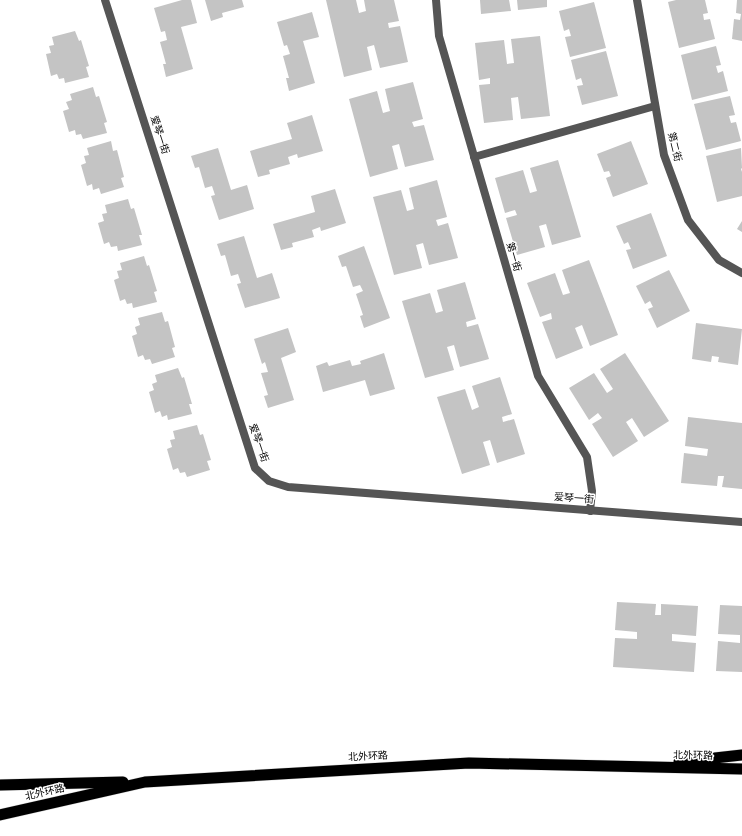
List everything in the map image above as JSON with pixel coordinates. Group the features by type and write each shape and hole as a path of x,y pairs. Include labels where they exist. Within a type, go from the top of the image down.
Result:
{"highway":[{"path":"640,767 742,755"},
{"name":"北外环路","path":"0,815 145,782 469,763 742,769"},
{"path":"0,785 145,782"}],"street":[{"name":"爱琴一街","path":"105,0 255,468 269,481 288,487 742,522"},
{"name":"第一街","path":"436,0 439,36 538,376 587,457 592,491 590,511"},
{"name":"第二街","path":"637,0 664,155 688,220 718,260 742,273"},
{"path":"474,157 655,106"}],"building":[{"path":"182,0 191,0 197,23 181,27 193,69 166,77 163,64 166,64 160,42 167,40 165,31 161,32 154,8"},
{"path":"205,0 242,0 244,7 222,13 223,17 211,21"},
{"path":"326,0 356,0 359,13 366,11 364,0 394,0 399,21 388,23 389,28 400,26 408,62 380,68 374,45 367,47 372,70 344,77"},
{"path":"480,0 509,0 511,11 481,14"},
{"path":"517,0 547,0 547,7 518,10"},
{"path":"676,0 705,0 708,13 703,14 704,20 710,19 715,39 679,48 668,2"},
{"path":"737,0 742,0 742,41 732,39 734,19 740,20 741,14 736,13"},
{"path":"594,2 606,48 570,57 565,37 571,36 569,29 564,31 559,11"},
{"path":"312,12 319,37 303,41 315,83 289,91 286,78 289,78 283,56 290,54 287,45 284,46 277,22"},
{"path":"75,31 79,41 81,40 89,66 86,67 89,77 65,83 64,78 59,79 57,74 51,76 46,54 51,53 49,46 54,45 52,37"},
{"path":"540,36 550,116 521,119 518,97 511,98 513,120 484,123 479,85 490,84 490,78 479,80 475,43 504,40 507,64 514,63 511,39"},
{"path":"716,46 721,65 716,66 718,73 723,71 728,91 692,100 681,55"},
{"path":"606,51 618,96 582,105 577,86 583,85 581,78 576,80 571,60"},
{"path":"413,82 423,119 412,122 414,127 424,125 434,160 405,167 399,144 392,146 398,169 370,177 349,99 377,91 383,113 390,111 385,89"},
{"path":"93,87 96,97 99,96 107,122 104,123 107,133 83,139 81,134 76,135 75,130 69,132 63,111 69,109 66,102 72,100 70,94"},
{"path":"730,96 735,115 729,116 731,123 736,122 741,141 706,150 694,104"},
{"path":"312,115 323,151 298,158 297,154 288,157 290,164 269,170 270,174 258,177 250,151 292,139 287,123"},
{"path":"111,141 113,151 117,150 124,177 121,178 124,187 101,194 99,188 93,190 92,184 87,186 81,165 86,163 84,156 89,155 87,148"},
{"path":"631,141 648,184 613,197 606,178 611,176 609,171 604,172 597,154"},
{"path":"218,148 231,190 247,185 254,209 219,220 211,196 215,195 212,186 205,188 199,167 195,168 191,156"},
{"path":"741,148 742,196 717,202 706,156"},
{"path":"558,160 581,237 552,245 546,224 539,226 545,247 517,255 506,218 517,215 515,210 505,213 495,178 523,170 530,193 537,191 530,168"},
{"path":"437,180 447,217 436,220 438,226 448,223 458,258 429,265 423,243 416,245 422,268 394,275 373,197 401,190 407,211 414,209 409,188"},
{"path":"335,189 346,223 321,231 320,227 312,230 314,237 292,243 293,247 281,250 273,224 315,212 311,196"},
{"path":"128,199 131,209 134,208 142,235 139,235 142,245 118,251 117,246 111,247 109,242 104,244 98,223 104,221 102,214 107,213 105,205"},
{"path":"651,213 667,256 633,269 626,250 631,249 628,242 624,244 616,226"},
{"path":"742,221 742,232 737,229"},
{"path":"244,236 257,278 272,273 280,298 245,308 237,284 241,283 238,274 231,276 225,255 221,256 217,244"},
{"path":"364,246 390,318 364,328 360,316 363,315 356,294 363,291 360,285 353,287 346,266 342,267 338,256"},
{"path":"144,256 147,266 149,265 157,291 154,292 157,302 133,308 132,303 127,304 125,299 120,301 114,280 119,278 117,271 122,270 120,263"},
{"path":"589,260 618,335 590,346 582,325 575,328 583,348 556,359 542,322 552,319 551,313 540,317 527,283 555,273 563,295 570,293 562,270"},
{"path":"669,270 690,311 657,328 648,309 653,307 650,301 645,304 636,286"},
{"path":"465,282 476,319 466,322 467,327 478,324 489,359 460,367 454,345 447,347 454,370 425,378 402,301 430,293 436,313 443,311 437,290"},
{"path":"162,312 165,322 168,321 175,347 172,348 175,357 152,364 150,359 145,360 143,355 138,357 132,336 137,334 135,327 140,325 138,318"},
{"path":"696,323 742,329 738,365 718,362 719,357 712,356 711,362 692,359"},
{"path":"288,328 296,352 281,358 294,400 268,408 264,396 268,395 261,373 268,372 265,362 262,364 254,339"},
{"path":"384,353 395,389 370,396 365,380 323,392 316,366 327,362 329,366 350,360 352,366 361,364 360,361"},
{"path":"625,353 669,421 644,437 632,418 626,422 638,441 613,457 592,424 602,418 598,413 589,420 569,388 594,373 607,393 613,389 600,369"},
{"path":"178,368 182,378 184,377 192,404 189,404 192,414 168,420 167,415 162,417 160,411 155,413 149,392 154,390 152,384 157,382 155,375"},
{"path":"500,377 512,414 502,417 503,422 514,419 525,454 497,463 490,440 483,442 490,465 462,474 437,397 465,389 472,410 479,407 472,386"},
{"path":"688,417 742,423 742,489 722,487 724,476 718,476 717,486 681,483 684,453 707,456 708,449 685,446"},
{"path":"197,425 200,435 203,434 211,460 207,461 210,470 187,477 185,472 180,473 178,468 173,470 167,449 172,447 170,440 175,439 173,431"},
{"path":"617,602 656,604 655,615 661,615 661,604 698,606 696,636 672,634 672,641 696,643 694,672 613,667 615,638 637,639 637,632 615,630"},
{"path":"720,605 742,606 742,672 716,671 718,641 740,643 740,635 718,634"}]}
